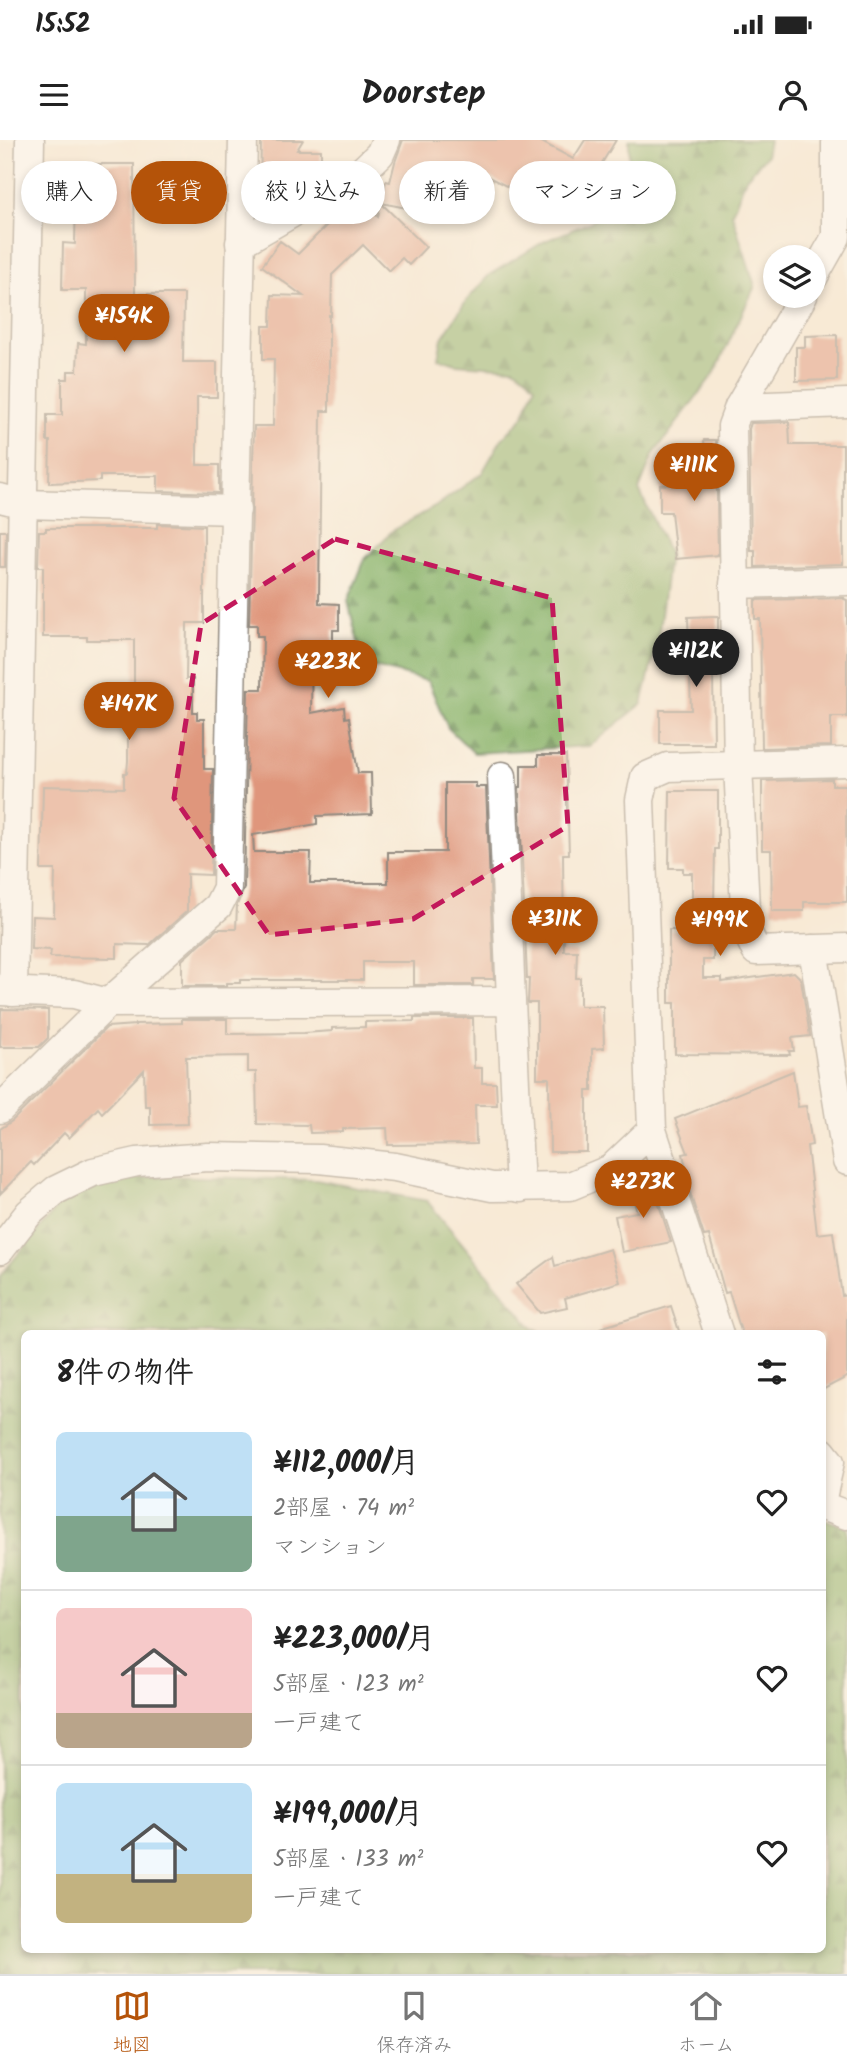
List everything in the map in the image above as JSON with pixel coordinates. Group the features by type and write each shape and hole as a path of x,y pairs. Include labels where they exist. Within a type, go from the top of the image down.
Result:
{"street":[{"path":"30,140 12,501 6,991 75,993 108,1003 511,1001"},
{"path":"0,1109 108,1003 218,906 227,888 243,140"},
{"path":"240,243 358,175 380,154 386,140"},
{"path":"826,259 841,237 836,140"},
{"path":"796,308 739,407 732,426 737,765 746,929 756,951 847,948"},
{"path":"739,407 847,403"},
{"path":"12,501 236,509"},
{"path":"734,584 847,581"},
{"path":"718,1330 652,1130 640,800 645,776 667,767 847,762"},
{"path":"502,776 520,1188"},
{"path":"813,949 847,1160"},
{"path":"0,1250 29,1213 56,1191 93,1172 136,1162 208,1157 319,1159 395,1167 492,1186 570,1186 611,1169 652,1130"},
{"path":"826,1457 830,1462 826,1480"},
{"path":"826,1507 847,1515"}],"highlighted area":[{"path":"335,539 552,598 568,826 413,919 269,935 174,798 201,624"}],"green space":[{"path":"629,140 769,140 766,156 746,178 732,213 755,286 715,372 653,455 639,490 669,554 658,638 642,704 590,746 474,753 448,728 428,681 363,664 348,601 365,559 393,530 435,507 482,473 501,440 523,417 535,386 514,368 456,364 438,358 442,338 466,301 489,275 545,241 586,224 676,224 676,161 629,161"},
{"path":"162,1176 316,1180 427,1201 535,1330 21,1330 21,1953 826,1953 826,1519 847,1528 847,1974 0,1974 0,1276 69,1193 118,1180"}],"building":[{"path":"261,140 303,140 297,150 321,150 321,161 261,161"},
{"path":"403,140 538,140 573,159 585,140 616,140 603,161 509,161 509,187 495,180 495,161 399,161 399,207 385,204 386,181 390,182"},
{"path":"117,164 131,164 135,294 184,294 183,362 217,362 217,397 197,397 197,465 219,465 219,493 158,491 158,476 100,476 100,481 49,483 50,441 47,441 47,415 62,415 62,379 68,379 68,371 77,371 78,343 86,344 86,290 62,290 63,243 75,244 75,224 117,224"},
{"path":"385,207 399,221 399,224 402,224 426,247 409,265 402,258 389,271 363,245 332,275 331,316 329,315 329,411 321,411 319,603 339,604 339,630 333,630 333,649 312,649 311,713 344,707 345,718 349,717 358,773 371,773 372,814 317,816 317,824 253,835 254,852 311,852 310,883 388,883 388,852 445,852 445,783 476,783 476,787 486,787 494,979 473,979 473,985 414,985 414,962 363,962 363,980 240,980 240,983 226,983 226,986 182,986 182,960 217,929 236,929 237,905 244,888 248,689 262,689 263,636 257,636 257,625 249,625 254,426 273,426 274,359 263,359 263,326 271,326 272,295 303,296 262,266 280,241 298,254 328,224 385,224"},
{"path":"837,335 837,380 796,381 796,347 805,347 805,336"},
{"path":"789,422 790,445 843,445 843,564 755,567 755,551 751,551 749,429 751,423"},
{"path":"704,440 716,440 718,555 676,559 671,512 660,512 660,485 677,484 676,450 705,450"},
{"path":"157,524 204,526 204,623 187,623 186,679 193,679 193,712 197,712 197,719 204,719 204,769 213,769 211,875 187,874 187,911 149,945 117,944 117,958 50,957 51,950 31,949 32,916 54,917 55,870 41,870 43,786 124,788 124,773 127,773 128,761 128,710 134,710 134,640 43,637 43,567 38,567 39,531 46,531 46,528 157,528"},
{"path":"0,531 6,531 5,567 0,567"},
{"path":"755,600 847,600 847,717 831,717 831,746 762,748 760,619 755,619"},
{"path":"718,616 718,676 713,676 714,744 660,744 660,710 691,710 688,617"},
{"path":"538,755 566,755 569,854 563,854 564,951 577,951 576,978 580,978 580,1006 603,1006 604,1048 592,1049 592,1091 587,1091 587,1152 550,1152 549,1078 537,1078 537,1003 528,1003 519,787 521,765 538,765"},
{"path":"832,779 832,785 846,785 847,902 804,902 804,911 772,911 771,850 762,850 762,781"},
{"path":"670,791 718,791 713,960 703,960 703,978 722,978 722,982 794,972 801,979 810,1036 792,1038 794,1051 789,1051 790,1055 675,1054 675,1003 669,1003 669,930 692,930 692,873 683,873 683,868 669,868"},
{"path":"1,1009 48,1010 48,1038 39,1047 0,1047"},
{"path":"414,1018 473,1018 474,1068 482,1068 482,1083 496,1083 497,1105 475,1105 476,1144 388,1145 387,1128 310,1133 309,1125 257,1124 256,1072 248,1072 248,1056 186,1057 188,1124 150,1125 150,1106 145,1106 144,1070 102,1113 98,1108 69,1138 64,1133 34,1165 31,1162 0,1194 0,1129 12,1121 107,1027 182,1023 182,1019 227,1019 227,1034 304,1033 332,1031 332,1028 365,1027 365,1022 414,1021"},
{"path":"793,1071 798,1107 806,1106 812,1145 807,1146 817,1234 833,1232 842,1296 847,1295 847,1377 826,1388 826,1330 741,1330 729,1292 725,1293 709,1235 704,1236 682,1168 686,1167 683,1154 688,1153 675,1119"},
{"path":"650,1177 671,1242 622,1252 615,1216 637,1212 629,1183"},
{"path":"610,1249 620,1282 565,1298 567,1307 540,1313 516,1284 553,1257 555,1266"},
{"path":"671,1306 679,1330 600,1330"}]}
